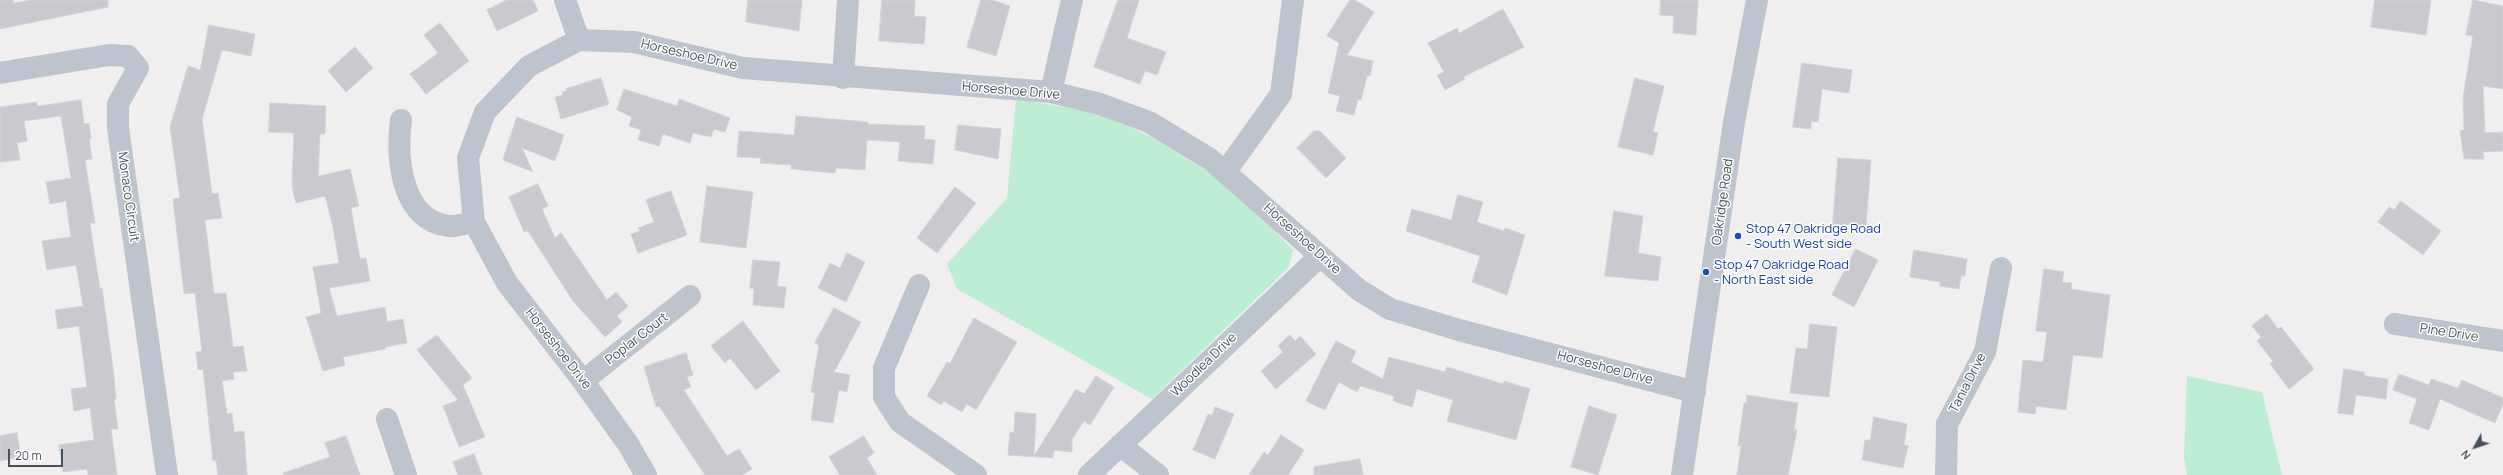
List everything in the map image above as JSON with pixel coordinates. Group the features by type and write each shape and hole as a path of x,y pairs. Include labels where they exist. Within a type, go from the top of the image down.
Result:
{"street":[{"path":"565,0 579,40"},
{"path":"844,78 848,0"},
{"path":"1050,92 1072,0"},
{"path":"1226,171 1281,94 1293,0"},
{"name":"Oakridge Road","path":"1682,475 1734,122 1757,0"},
{"name":"Horseshoe Drive","path":"646,475 628,444 583,381 507,283 474,222 468,158 486,112 530,66 579,40 634,42 743,68 844,78 1050,92 1100,104 1149,122 1226,171 1359,290 1390,309 1459,330 1695,392"},
{"name":"Monaco Circuit","path":"0,73 109,54 128,56 138,68 118,104 118,128 167,475"},
{"path":"401,120 399,137 404,184 422,216 450,226 474,222"},
{"name":"Woodlea Drive","path":"1089,475 1320,256"},
{"name":"Tania Drive","path":"1946,475 1947,424 1985,352 2001,268"},
{"path":"920,285 884,368 884,397 900,422 976,475"},
{"name":"Poplar Court","path":"583,381 690,296"},
{"name":"Pine Drive","path":"2395,324 2503,341"},
{"path":"387,419 406,475"},
{"path":"1120,445 1158,475"}],"green space":[{"path":"1016,99 1100,113 1170,146 1235,190 1293,250 1289,267 1152,399 957,289 947,264 1007,198"},
{"path":"2187,376 2262,392 2282,475 2187,475 2184,458"}],"building":[{"path":"0,0 13,0 14,3 32,0 108,0 108,7 0,29"},
{"path":"507,0 533,0 538,11 497,31 487,10"},
{"path":"748,0 802,0 799,31 746,22"},
{"path":"882,0 915,0 914,16 926,17 924,44 879,41"},
{"path":"981,0 992,0 1010,6 996,56 967,47"},
{"path":"1118,0 1139,0 1127,38 1166,52 1157,75 1145,71 1140,84 1094,67"},
{"path":"1350,0 1355,0 1374,12 1347,55 1373,61 1370,76 1367,76 1361,100 1358,99 1354,115 1336,111 1340,96 1328,93 1339,43 1327,36"},
{"path":"1661,0 1698,0 1696,35 1673,33 1674,16 1660,15"},
{"path":"2375,0 2431,0 2426,35 2371,27"},
{"path":"2473,0 2503,6 2503,89 2483,86 2485,133 2503,132 2503,151 2483,152 2484,159 2464,159 2460,130 2464,130 2463,98 2473,36 2466,35"},
{"path":"1503,9 1524,47 1463,77 1465,79 1445,90 1437,75 1444,72 1428,43 1457,28 1459,33"},
{"path":"440,23 469,61 426,94 410,74 438,53 424,35"},
{"path":"209,25 255,34 251,56 222,50 202,119 212,194 218,193 222,218 205,220 214,294 226,293 233,347 243,346 247,371 233,372 234,379 222,381 227,414 232,413 234,432 244,431 247,475 218,475 216,460 213,461 203,369 198,370 196,352 202,351 195,293 184,294 173,199 180,198 170,127 188,66 200,70"},
{"path":"355,47 373,68 346,92 328,71"},
{"path":"1802,63 1852,70 1849,93 1822,89 1818,122 1811,121 1811,129 1793,127"},
{"path":"601,78 609,104 561,119 555,97 563,95 562,92 567,91 566,89"},
{"path":"1635,78 1664,86 1653,132 1658,133 1653,155 1618,147"},
{"path":"624,89 677,106 679,99 730,118 725,132 714,129 711,137 693,133 690,143 663,134 659,146 638,140 641,130 629,126 632,117 617,110"},
{"path":"81,100 84,124 89,123 91,139 89,139 92,159 85,160 95,223 90,223 100,289 102,288 116,399 114,399 118,429 111,429 117,475 88,475 87,469 63,472 59,445 94,440 90,408 74,411 71,389 87,387 79,326 58,329 55,310 83,306 76,265 47,270 42,241 71,237 66,201 50,204 46,182 71,178 61,116 24,121 27,141 17,143 20,160 0,162 0,107 37,102 37,106"},
{"path":"270,103 326,106 325,134 320,134 318,176 350,169 359,206 351,208 360,259 366,258 370,281 329,288 337,316 385,307 387,322 403,319 407,343 343,357 345,365 323,371 306,317 321,313 313,267 339,263 333,227 325,196 296,203 292,185 294,133 269,132"},
{"path":"796,116 868,122 868,124 925,126 924,139 935,140 933,164 898,161 900,142 867,140 865,170 836,168 835,173 791,169 791,165 760,163 761,158 737,157 739,131 794,135"},
{"path":"517,117 564,135 555,161 522,148 533,172 503,160"},
{"path":"958,125 1001,129 998,159 955,150"},
{"path":"1314,131 1320,131 1346,158 1326,178 1297,148"},
{"path":"1838,158 1871,160 1866,226 1833,224"},
{"path":"538,184 548,206 542,209 555,238 561,233 607,300 616,292 628,306 617,316 622,322 605,337 573,301 528,231 524,232 509,197"},
{"path":"707,186 753,192 746,248 700,242"},
{"path":"955,187 976,203 937,253 917,238"},
{"path":"671,191 687,235 638,253 631,234 640,231 638,228 654,222 646,200"},
{"path":"1458,195 1483,202 1477,222 1504,231 1505,228 1525,235 1507,295 1472,282 1480,256 1406,231 1412,209 1451,220"},
{"path":"2401,201 2441,231 2423,255 2378,222 2389,207 2394,210"},
{"path":"1614,211 1643,216 1638,253 1661,257 1658,281 1605,276"},
{"path":"1856,249 1878,260 1854,307 1832,295"},
{"path":"1914,250 1967,259 1965,276 1961,276 1959,289 1940,286 1940,282 1910,277"},
{"path":"847,253 865,262 846,302 818,288 830,263 840,268"},
{"path":"753,260 780,262 777,286 786,287 784,308 753,305 754,289 750,288"},
{"path":"2044,269 2064,272 2062,282 2072,283 2071,289 2110,295 2102,358 2073,355 2066,410 2036,406 2035,414 2018,412 2023,360 2043,362 2047,332 2036,331"},
{"path":"834,308 861,322 834,372 850,375 847,392 839,390 833,423 811,420 815,393 811,392 819,345 815,343"},
{"path":"2267,314 2278,329 2281,327 2314,369 2289,389 2270,364 2273,361 2257,341 2261,337 2252,326"},
{"path":"974,318 1017,342 976,410 967,404 962,412 944,401 941,405 927,396 947,362 950,363"},
{"path":"743,321 780,371 756,390 730,358 725,363 711,346"},
{"path":"1810,324 1837,327 1829,397 1790,393 1796,348 1807,349"},
{"path":"437,335 472,378 463,385 485,437 459,447 443,406 458,400 417,350"},
{"path":"1290,335 1295,341 1300,336 1316,354 1276,389 1261,371 1283,352 1278,346"},
{"path":"1336,341 1356,351 1351,362 1383,379 1389,357 1445,372 1447,367 1503,384 1504,381 1530,389 1516,440 1447,421 1453,400 1417,389 1412,407 1393,401 1394,396 1360,386 1357,392 1339,382 1325,410 1306,401"},
{"path":"686,353 693,375 687,377 691,387 684,390 727,456 739,449 752,469 742,475 705,475 659,406 656,407 644,367"},
{"path":"2344,369 2364,372 2365,376 2388,379 2386,399 2356,395 2353,415 2338,413"},
{"path":"2399,374 2429,385 2431,379 2458,388 2462,380 2503,398 2503,404 2495,423 2440,399 2429,430 2409,423 2417,399 2393,390"},
{"path":"1096,376 1114,387 1090,425 1084,421 1072,439 1072,452 1054,450 1053,458 1008,455 1010,432 1014,433 1015,412 1036,414 1034,456 1076,389 1084,394"},
{"path":"1747,395 1798,403 1794,430 1797,430 1788,475 1737,475 1741,446 1738,446 1744,403 1746,403"},
{"path":"1589,406 1617,415 1598,475 1571,467"},
{"path":"1215,407 1234,414 1215,459 1193,450 1208,414 1212,415"},
{"path":"1874,417 1907,424 1904,445 1908,446 1903,468 1862,460 1865,440 1870,440"},
{"path":"17,433 21,457 0,461 0,436"},
{"path":"1281,435 1304,450 1288,475 1249,475 1264,452 1268,455"},
{"path":"346,436 360,475 284,475 283,473 330,457 325,443"},
{"path":"864,436 874,453 867,458 877,475 840,475 829,457"},
{"path":"474,454 482,475 458,475 453,462"},
{"path":"1360,459 1363,475 1314,475 1314,467"}],"place":[{"name":"Stop 47 Oakridge Road - South West side","path":"1738,236"},
{"name":"Stop 47 Oakridge Road - North East side","path":"1706,272"}]}
